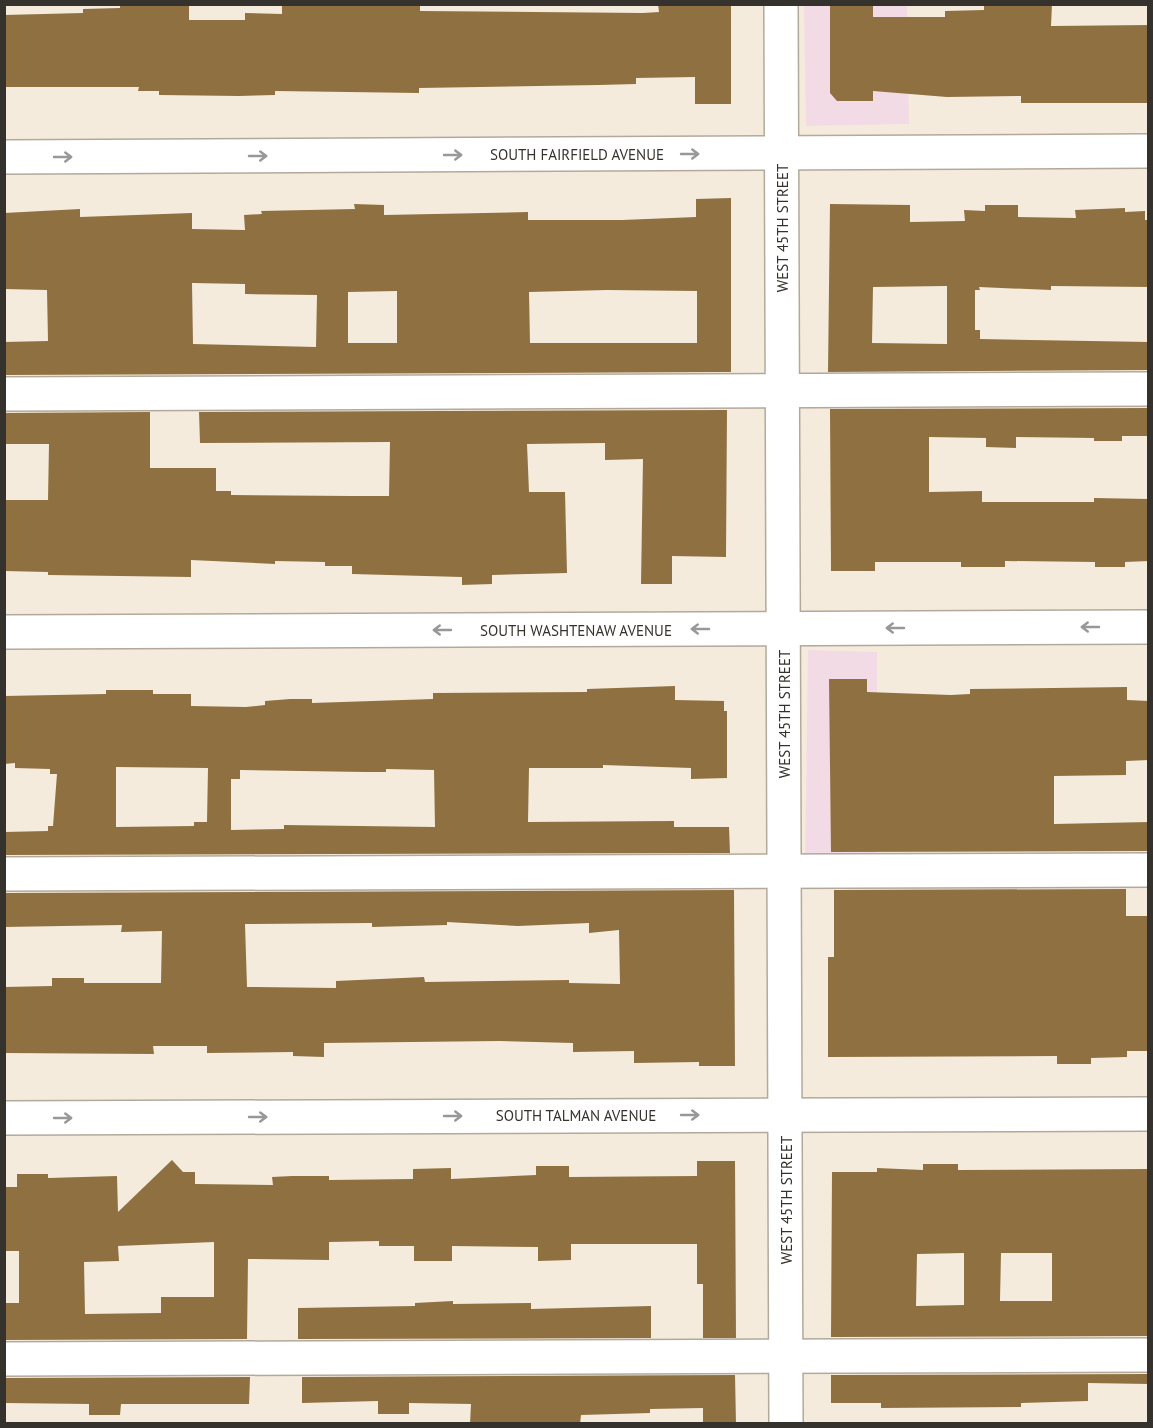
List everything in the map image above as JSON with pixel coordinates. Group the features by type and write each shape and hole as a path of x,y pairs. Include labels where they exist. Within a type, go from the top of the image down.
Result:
{"street":[{"name":"WEST 45TH STREET","path":"781,4 786,1424"},
{"name":"SOUTH FAIRFIELD AVENUE","path":"4,157 1149,151"},
{"path":"4,394 1149,389"},
{"name":"SOUTH WASHTENAW AVENUE","path":"4,632 1149,627"},
{"path":"4,874 1149,870"},
{"name":"SOUTH TALMAN AVENUE","path":"4,1118 1149,1114"},
{"path":"4,1359 1149,1355"}],"shaded area":[{"path":"804,5 907,5 909,124 806,126"},
{"path":"808,650 877,652 877,871 805,871"}],"building":[{"path":"120,4 189,4 189,20 245,20 245,13 282,14 282,4 420,4 420,11 643,13 659,12 658,4 731,4 731,104 695,104 695,77 636,78 636,84 419,88 419,93 275,91 275,95 239,96 159,95 159,91 138,91 139,87 4,87 4,15 83,13 83,9 120,8"},
{"path":"830,4 873,4 873,17 945,17 945,11 984,10 984,4 1052,4 1051,26 1149,25 1149,103 1021,103 1021,96 947,97 873,91 873,101 837,101 830,93"},
{"path":"731,198 731,372 4,375 4,342 48,341 47,290 4,289 4,213 80,209 80,217 192,213 192,229 245,230 244,215 262,214 261,211 355,209 354,204 384,205 384,215 528,212 528,220 622,220 696,217 696,199","holes":["192,283 245,284 245,294 317,295 316,347 193,344","397,291 397,343 348,343 348,292","697,291 697,343 530,343 529,292"]},
{"path":"830,204 910,205 910,222 965,221 964,210 985,211 985,205 1018,205 1018,217 1076,218 1075,210 1125,208 1125,212 1145,211 1145,220 1149,220 1149,287 1051,286 1051,290 979,287 980,290 975,290 975,330 980,330 980,339 1149,342 1149,370 828,372","holes":["947,286 947,344 872,343 873,287"]},
{"path":"1149,408 1149,436 1122,436 1122,441 1094,441 1094,438 1016,437 1016,448 986,447 986,438 929,437 929,492 982,491 982,502 1094,502 1094,498 1149,499 1149,561 1125,562 1125,567 1095,567 1095,562 1005,561 1005,567 961,567 961,562 875,562 875,571 831,571 830,409"},
{"path":"727,410 726,557 672,556 672,584 641,584 643,459 605,460 605,443 527,444 529,492 565,492 567,573 492,575 492,584 462,585 462,577 352,574 352,566 325,566 325,562 275,561 275,564 191,560 191,577 48,575 48,572 4,571 4,500 48,500 49,444 4,444 4,413 150,412 150,468 216,468 216,491 231,491 231,495 389,496 390,442 200,443 199,412"},
{"path":"829,679 867,679 867,692 951,695 970,694 970,689 1127,687 1127,700 1149,701 1149,760 1126,761 1126,775 1054,776 1054,824 1149,822 1149,851 831,852"},
{"path":"675,686 675,700 724,701 724,711 727,711 727,778 691,779 691,768 603,765 603,768 529,768 528,822 674,821 674,827 729,827 730,853 4,855 4,832 48,831 48,826 53,826 57,774 50,774 50,769 15,768 15,763 4,764 4,696 106,694 106,690 153,690 153,694 191,694 191,706 246,707 265,705 265,701 290,699 312,699 312,703 433,699 433,693 587,692 587,689","holes":["116,767 208,768 207,822 194,822 194,826 116,827","386,769 434,770 435,827 284,825 284,829 231,830 231,779 240,779 240,770 386,772"]},
{"path":"1126,889 1126,916 1149,916 1149,1051 1127,1051 1127,1057 1091,1058 1091,1064 1057,1064 1057,1056 828,1057 828,957 834,957 834,890"},
{"path":"734,890 735,1066 699,1066 699,1062 634,1063 634,1051 573,1052 573,1043 499,1041 324,1043 324,1057 293,1056 293,1052 207,1053 207,1046 153,1046 154,1054 4,1053 4,987 52,986 52,978 84,978 84,983 161,983 162,931 121,932 122,925 4,927 4,893","holes":["447,922 518,926 589,923 589,933 619,930 620,984 569,983 569,980 425,982 424,977 336,981 336,988 247,987 245,924 372,923 372,927 447,925"]},
{"path":"172,1160 183,1172 195,1172 195,1184 273,1185 272,1177 292,1176 329,1176 329,1180 413,1179 413,1169 451,1168 451,1179 536,1175 536,1166 569,1166 569,1177 697,1176 697,1161 735,1161 736,1338 703,1338 703,1284 697,1284 697,1244 571,1244 571,1260 538,1261 538,1247 452,1246 452,1261 414,1261 414,1246 379,1246 379,1241 329,1242 329,1260 248,1259 247,1339 4,1340 4,1303 19,1303 19,1251 4,1251 4,1187 17,1187 17,1174 48,1174 48,1178 117,1176 118,1212","holes":["214,1242 214,1297 161,1297 161,1313 85,1314 84,1262 119,1261 118,1246"]},
{"path":"923,1164 958,1164 958,1170 1149,1169 1149,1336 831,1337 832,1172 877,1172 877,1168 923,1170","holes":["964,1253 964,1305 916,1306 917,1254","1001,1253 1052,1253 1052,1301 1000,1301"]},
{"path":"453,1301 453,1304 531,1303 531,1309 651,1306 651,1338 298,1339 298,1308 415,1306 415,1303"},
{"path":"1149,1374 1149,1384 1088,1383 1088,1401 1021,1403 1021,1407 881,1408 881,1403 831,1403 831,1375"},
{"path":"735,1375 736,1424 703,1424 703,1408 650,1409 650,1413 581,1415 580,1424 470,1424 471,1404 409,1403 409,1414 378,1414 378,1401 302,1403 302,1377"},
{"path":"250,1377 249,1404 121,1404 120,1415 89,1415 89,1404 4,1403 4,1378"}]}
